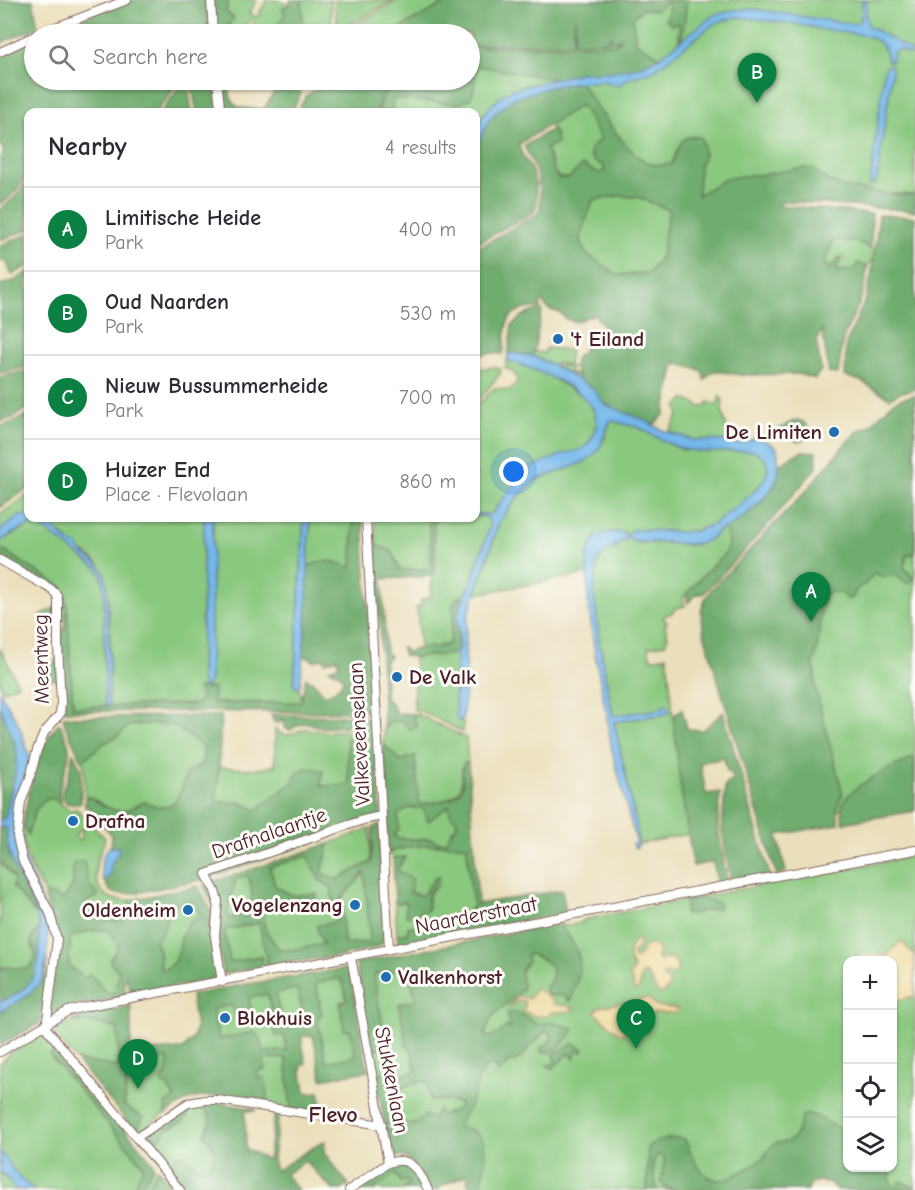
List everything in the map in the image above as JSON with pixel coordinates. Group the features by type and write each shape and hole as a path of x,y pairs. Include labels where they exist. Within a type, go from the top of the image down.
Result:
{"street":[{"path":"65,24 127,0"},
{"path":"211,0 212,24"},
{"path":"0,52 24,41"},
{"path":"218,90 222,108"},
{"name":"Valkeveenselaan","path":"366,522 389,949"},
{"name":"Meentweg","path":"0,560 51,589 58,601 60,714 44,733 37,750 21,802 17,837 23,862 50,913 57,939 46,1023"},
{"name":"Drafnalaantje","path":"222,982 215,937 218,901 206,874 363,820 381,816"},
{"name":"Naarderstraat","path":"0,1052 68,1011 88,1006 915,850"},
{"name":"Stukkenlaan","path":"349,1190 388,1163 351,957"},
{"path":"46,1023 46,1028 50,1033 180,1190"},
{"path":"136,1138 188,1103 206,1100 382,1125"},
{"path":"388,1163 400,1160 407,1162 416,1170 428,1190"}],"green space":[{"path":"0,0 33,0 37,24 24,24 24,33 0,43"},
{"path":"130,0 207,0 208,24 68,24"},
{"path":"213,0 229,0 226,12 234,18 230,24 215,24"},
{"path":"229,0 257,0 249,14 257,17 267,0 279,0 290,5 285,15 287,24 254,24 250,20 247,24 230,24 234,18 226,12"},
{"path":"290,0 302,0 303,24 278,24 285,15 282,8 290,5"},
{"path":"302,0 331,0 332,24 303,24"},
{"path":"335,0 393,0 350,24 338,23"},
{"path":"398,0 451,0 407,24 356,24"},
{"path":"451,0 667,0 667,3 655,10 641,9 633,19 636,43 659,57 628,70 580,73 555,79 480,66 480,47 601,45 614,44 622,39 607,42 612,35 603,42 575,43 575,17 573,43 480,45 480,24 407,24"},
{"path":"480,0 915,0 915,195 718,183 698,196 699,170 704,153 694,136 673,207 598,109 580,82 585,82 580,73 480,127 480,108 325,108 338,90 480,90 480,24 473,24"},
{"path":"670,0 687,0 682,39 679,41 679,23 672,25 666,20"},
{"path":"24,42 24,90 172,90 159,108 24,108 24,180 8,199 0,204 0,156 4,153 0,144 0,52"},
{"path":"580,82 623,141 643,160 652,164 671,164 684,139 694,136 702,138 704,153 699,170 698,195 725,179 804,168 813,169 841,187 915,195 915,211 782,201 778,205 872,214 871,248 858,242 834,240 824,262 829,269 842,256 836,271 854,270 858,263 867,267 865,285 859,304 843,338 838,374 829,373 822,329 817,342 821,370 815,379 799,374 740,375 713,371 704,380 703,371 675,363 664,415 654,425 606,405 592,389 579,380 574,368 576,357 583,352 584,346 605,338 603,325 594,314 576,322 548,309 543,302 539,304 541,307 521,310 511,317 506,328 503,354 480,355 480,247 539,213 538,179 524,146 552,129 558,143 546,148 553,169 559,178 570,177 582,165 594,171 604,172 604,166 595,162 590,156 590,149 600,138 581,105 519,144 534,177 535,211 480,242 480,140 488,122 496,112 514,98 550,87","holes":["618,196 638,197 669,210 661,257 649,273 617,275 584,252 580,237 593,200"]},
{"path":"177,90 188,90 191,108 164,108"},
{"path":"192,90 215,90 218,108 196,108"},
{"path":"221,90 230,90 234,104 243,108 226,108"},
{"path":"275,90 300,90 301,94 293,108 265,108"},
{"path":"386,90 380,96 378,108 299,108 306,96 314,91"},
{"path":"388,90 473,90 471,98 458,104 393,99 392,108 380,108"},
{"path":"581,105 599,135 595,162 604,166 604,172 594,172 582,165 570,178 560,178 554,172 546,147 557,143 556,136 549,125"},
{"path":"24,186 24,231 0,240 0,209 13,199"},
{"path":"618,196 638,197 669,210 661,257 649,273 617,275 585,253 580,237 593,200"},
{"path":"879,215 915,217 915,389 898,393 890,398 861,381 845,376 846,343 866,299"},
{"path":"24,236 24,268 12,275 5,260 0,261 0,245"},
{"path":"834,240 866,245 874,252 873,260 867,267 858,263 854,270 835,271 841,257 829,269 824,262"},
{"path":"24,275 24,368 0,373 0,285"},
{"path":"540,309 542,311 532,356 510,353 508,355 512,325 524,315"},
{"path":"546,348 570,350 568,365 556,363 556,365 573,367 569,372 576,373 579,380 532,356 534,351 544,353"},
{"path":"507,360 546,374 587,399 596,415 597,425 592,438 581,450 566,454 513,489 503,498 492,514 480,514 480,403 494,388 509,390 516,384 517,378 513,372 505,368"},
{"path":"495,367 501,369 500,374 480,398 480,369"},
{"path":"24,371 24,410 0,422 0,377"},
{"path":"915,395 915,554 907,555 904,567 913,578 911,583 905,583 897,576 882,577 875,573 857,589 849,600 838,593 825,595 813,664 815,686 843,794 838,808 839,824 777,835 786,872 777,875 704,633 701,611 711,590 806,491 846,443 858,431 871,425 892,403"},
{"path":"720,396 723,401 722,410 730,441 694,440 669,432 679,414 677,407 684,399 697,406 706,407 708,402 717,405"},
{"path":"915,401 915,796 767,823 711,596"},
{"path":"24,416 24,491 0,508 0,427"},
{"path":"796,420 804,422 808,428 809,434 802,440 776,435 777,430"},
{"path":"610,421 640,428 683,450 754,451 765,459 768,469 764,480 755,491 713,525 686,532 632,530 628,534 604,533 587,557 588,574 475,594 499,522 515,500 533,481 580,464 596,453 605,437"},
{"path":"803,451 816,452 817,467 764,529 703,594 696,594 688,603 686,594 724,555 729,543 725,528 760,503 775,484 779,465"},
{"path":"24,498 24,515 0,531 0,515"},
{"path":"480,516 485,516 490,526 470,586 465,596 458,597 454,603 450,642 443,647 420,648 417,607 421,606 421,600 431,597 432,576 435,573 435,522 480,522"},
{"path":"53,522 204,522 201,679 210,679 213,522 304,522 294,686 300,693 301,702 213,703 214,688 199,688 201,699 195,704 109,706 109,609 103,574 96,562 52,525"},
{"path":"310,522 353,522 352,568 317,563 308,566"},
{"path":"353,522 363,522 373,712 65,711 63,682 45,677 63,649 56,641 65,625 65,618 47,623 41,616 56,606 61,595 0,556 1,549 62,587 65,593 73,707 195,704 201,699 198,688 214,688 213,703 301,702 306,678 316,684 324,695 330,693 336,690 343,678 329,669 339,666 337,658 325,662 324,658 314,661 303,655 308,566 330,561 352,568"},
{"path":"375,522 429,522 431,569 400,570 392,551 376,545"},
{"path":"429,522 435,522 435,573 432,576 382,579 386,653 390,655 385,660 385,698 393,705 395,713 417,714 413,718 417,726 411,731 401,721 390,722 384,729 376,545 392,551 400,570 431,569"},
{"path":"34,524 97,568 102,576 105,706 73,707 67,602 62,587 0,549 0,542"},
{"path":"725,528 729,543 724,555 683,598 685,606 674,609 674,612 663,618 667,622 665,627 668,636 665,644 648,647 651,659 667,656 681,789 689,834 638,844 635,817 614,722 666,714 661,709 613,716 602,650 600,650 594,594 597,563 600,557 626,539 640,543 693,545"},
{"path":"465,596 457,616 456,654 404,656 401,646 408,653 418,648 440,647 450,643 454,603 458,597"},
{"path":"0,648 18,684 3,691 0,685"},
{"path":"456,654 455,696 458,721 463,722 463,732 419,710 414,710 414,685 416,684 414,657"},
{"path":"0,707 15,742 17,768 5,819 0,820"},
{"path":"682,709 687,729 703,730 723,712 771,880 732,887 722,831 725,786 733,779 732,774 727,771 724,758 700,763 706,794 720,792 718,828 728,887 719,889 713,862 693,866 673,717"},
{"path":"417,714 466,738 468,763 464,763 462,768 461,788 457,793 442,801 418,804 415,755 401,761 383,744 384,729 390,721 404,720"},
{"path":"271,715 355,716 374,719 381,819 205,879 136,893 111,892 103,877 106,854 111,845 112,836 95,819 92,809 85,807 85,798 89,797 120,811 131,809 144,802 159,807 169,806 180,794 187,772 201,765 203,747 173,725 143,724 129,726 82,761 63,717 221,716 216,801 239,802 256,810 292,783 297,773 305,768 323,770 321,786 349,785 347,737 359,736 358,721 354,721 353,727 323,728 308,723 298,725 291,730 286,729 283,724 285,720 281,719 279,723 274,722"},
{"path":"58,724 67,738 69,747 68,762 59,797 61,803 52,798 44,800 35,811 28,834 23,825 27,800 39,758"},
{"path":"173,724 203,747 201,765 187,772 179,795 166,807 142,803 123,811 108,808 90,797 85,798 82,761 129,726"},
{"path":"275,728 287,735 307,729 326,733 353,732 354,735 347,737 349,786 321,786 297,773 292,783 257,810 239,802 216,801 219,767 256,769 275,765"},
{"path":"383,744 401,761 415,755 419,804 443,801 455,796 462,787 464,763 468,763 478,904 562,890 566,913 398,944 397,935 408,933 408,927 426,918 440,924 452,925 474,905 467,845 417,846 388,853","holes":["449,806 450,814 458,822 446,842 394,837 396,831 399,830 398,815 408,808 423,808 428,821"]},
{"path":"73,753 81,769 81,803 74,804 67,803 62,794"},
{"path":"915,757 915,811 843,823 842,805 850,794 877,775"},
{"path":"52,798 70,810 77,809 89,822 75,835 79,840 82,838 82,831 91,824 105,838 97,861 98,885 106,896 113,899 130,900 131,915 111,921 91,916 84,903 98,896 86,877 73,884 64,899 44,893 26,851 23,825 28,833 35,811 44,800"},
{"path":"449,806 458,822 447,842 436,842 429,838 394,837 396,831 399,830 398,815 408,808 423,808 428,820"},
{"path":"379,824 384,936 382,943 377,947 341,956 268,965 259,923 224,930 230,962 261,956 263,966 223,974 214,907 203,885 329,844 322,873 336,880 371,862 373,828","holes":["308,856 319,880 331,887 337,921 316,926 323,944 291,950 279,949 266,932 260,901 317,898 317,894 291,895 275,886 270,867","364,872 369,942 344,944 341,899","248,875 252,895 247,915 228,918 228,909 236,879"]},
{"path":"7,827 9,855 38,917 13,887 14,878 0,862 0,828"},
{"path":"370,828 371,862 336,880 322,873 329,844"},
{"path":"426,845 467,845 474,905 452,925 438,925 397,935 395,903 406,902 406,915 428,909 429,895 438,885 434,879 422,896 410,892 397,870 405,857 393,858 388,853 401,848"},
{"path":"308,856 319,880 331,887 337,922 324,944 291,950 279,949 266,932 260,901 317,898 316,894 291,895 275,886 269,867"},
{"path":"915,856 915,1190 897,1190 891,1184 846,1190 821,1163 701,1190 685,1139 648,1146 647,1190 481,1190 482,1181 435,1116 434,1119 386,1131 385,1125 394,1122 390,1107 407,1085 426,1081 430,1099 516,933 560,924 568,926 584,922 583,920"},
{"path":"405,857 397,870 412,879 410,893 422,896 434,879 439,876 428,895 427,911 406,916 406,902 395,903 393,858"},
{"path":"84,860 88,883 98,896 84,903 90,915 105,921 122,919 131,915 130,900 198,886 210,909 213,923 200,915 194,901 175,905 175,909 167,913 164,929 155,942 159,950 160,968 161,970 170,966 175,960 184,930 198,918 213,928 217,978 131,995 126,976 124,978 125,996 73,1007 50,1015 56,940 44,893 64,899 73,884 73,864","holes":["99,930 109,932 118,949 110,959 120,973 116,984 117,992 107,993 90,974 84,978 69,966 70,937"]},
{"path":"0,862 14,879 13,887 38,917 39,929 33,936 32,942 36,958 28,969 2,967 0,970"},
{"path":"365,872 369,943 344,944 341,899"},
{"path":"248,874 252,895 247,915 228,918 228,909 236,879"},
{"path":"699,898 718,903 719,908 685,915 686,901"},
{"path":"194,900 200,915 212,923 213,928 198,918 181,936 180,949 173,963 161,970 159,950 155,942 164,929 167,913 172,912 175,905"},
{"path":"259,923 268,965 263,966 261,957 230,962 224,930"},
{"path":"557,924 574,944 579,959 579,975 571,1000 569,1002 561,995 548,995 545,988 552,979 552,968 542,959 528,954 528,961 521,971 522,990 492,1017 485,1036 494,1036 507,1026 510,1029 507,1013 512,1012 524,1015 537,1024 553,1022 572,1027 573,1031 556,1049 541,1052 541,1048 549,1042 552,1035 546,1031 529,1047 523,1057 509,1063 498,1072 491,1064 486,1068 479,1077 470,1105 459,1124 460,1128 474,1131 483,1143 485,1158 481,1190 476,1190 467,1183 466,1175 439,1187 439,1190 431,1190 409,1161 401,1156 391,1159 386,1131 404,1122 414,1125 425,1115 433,1119 438,1109 443,1115 458,1109 460,1103 431,1101 426,1081 407,1085 400,1091 390,1107 395,1122 385,1125 375,1074 387,1071 397,1076 416,1071 411,1049 407,1047 399,1004 416,1000 408,968 374,975 386,1044 385,1047 370,1050 356,963"},
{"path":"39,929 39,954 35,974 23,990 0,1002 0,970 2,967 29,969 36,958 31,940"},
{"path":"98,930 109,932 117,944 118,949 110,962 120,973 117,992 107,993 95,979 84,978 69,966 70,937"},
{"path":"47,958 42,1019 39,1024 0,1046 0,1012 26,996 37,986 45,971"},
{"path":"349,968 368,1071 322,1079 313,1035 301,1037 306,1063 301,1066 305,1091 319,1092 324,1115 291,1109 286,1058 264,1059 265,1070 257,1071 258,1078 265,1077 268,1105 226,1097 205,1096 186,1101 165,1114 165,1104 175,1098 161,1082 168,1070 168,1058 155,1059 148,1066 141,1063 129,1070 127,1074 124,1106 143,1117 137,1133 76,1060 118,1067 118,1029 103,1024 72,1021 87,1015 131,1006 131,1052 183,1049 193,1038 196,1028 191,995","holes":["342,980 347,1000 340,1003 344,1030 350,1030 356,1056 326,1061 317,1017 321,1016 321,1012 316,983","297,989 305,1022 282,1027 276,993","268,994 276,1036 283,1035 287,1051 263,1052 259,1036 253,1032 219,1039 212,1009 232,1005 237,1024 253,1021 249,997"]},
{"path":"408,968 416,1000 399,1004 416,1071 397,1076 387,1071 375,1074 370,1050 385,1047 374,975"},
{"path":"342,979 347,1001 340,1002 345,1030 350,1029 356,1056 327,1062 317,1016 321,1012 315,983"},
{"path":"298,988 305,1022 282,1027 275,993"},
{"path":"268,994 276,1036 282,1035 285,1038 287,1052 262,1053 259,1036 253,1032 234,1038 219,1039 212,1009 232,1005 253,1021 248,997"},
{"path":"72,1021 103,1024 118,1029 118,1068 76,1060 52,1032"},
{"path":"43,1033 57,1049 50,1055 61,1068 71,1070 174,1190 0,1190 0,1063 9,1053"},
{"path":"573,1043 584,1049 582,1053 577,1049 574,1059 569,1053 552,1069 547,1065 555,1061 554,1054"},
{"path":"57,1049 154,1164 140,1190 132,1190 143,1168 142,1164 50,1055"},
{"path":"168,1058 167,1071 161,1082 175,1098 165,1114 137,1133 124,1107 129,1070 141,1063 151,1065 154,1059"},
{"path":"264,1058 286,1058 291,1109 268,1105 265,1078 257,1078 257,1071"},
{"path":"214,1102 255,1109 255,1111 245,1111 246,1149 268,1160 275,1113 279,1114 273,1159 276,1171 325,1141 324,1155 328,1156 349,1185 341,1190 333,1190 305,1161 285,1174 298,1190 184,1190 169,1171 170,1165 181,1154 198,1167 205,1168 210,1164 214,1150 204,1135 209,1126 210,1117 197,1104"},
{"path":"197,1104 210,1117 209,1126 204,1135 213,1147 212,1161 205,1168 201,1168 181,1154 169,1171 143,1140 160,1139 167,1129 182,1122 189,1113 188,1107"},
{"path":"188,1107 188,1117 167,1129 160,1139 143,1140 141,1138"},
{"path":"809,1114 824,1120 843,1132 843,1172 892,1172 891,1184 895,1187 901,1181 915,1190 837,1190 829,1182 816,1181 809,1186 808,1190 673,1190 661,1183 664,1159 659,1154 653,1162 656,1190 647,1190 648,1146 656,1142 665,1139 685,1139 698,1167 709,1177 724,1180 761,1160 774,1144 793,1138 803,1115"},
{"path":"659,1154 664,1157 663,1182 665,1187 673,1190 656,1190 653,1162"},
{"path":"403,1164 413,1171 425,1190 407,1190 405,1187 409,1183 406,1180 401,1182 395,1174 373,1190 354,1190 391,1165"},
{"path":"158,1169 175,1190 146,1190"},
{"path":"395,1173 409,1184 405,1187 407,1190 373,1190"}],"sand":[{"path":"636,940 640,941 640,944 633,954 634,958 637,958 645,946 654,945 659,951 658,961 670,958 678,967 676,974 663,976 670,982 662,994 658,993 644,973 641,976 639,989 637,991 634,989 629,976 634,968 631,965 629,954"},
{"path":"901,941 915,956 915,996 897,1000 897,956 887,956"},
{"path":"867,953 887,956 856,956"},
{"path":"538,989 553,1001 552,1003 574,1008 571,1011 551,1012 549,1016 535,1016 523,1011 525,1005 522,1000 508,1008 518,996 529,999"},
{"path":"649,998 655,1006 677,1009 676,1013 653,1013 639,1029 630,1029 621,1035 594,1012 599,1007"}],"water":[{"path":"862,0 867,0 866,17 869,28 912,51 910,55 899,49 893,53 891,62 888,61 884,48 879,42 869,37 796,24 737,17 715,23 656,69 629,78 621,84 614,85 604,81 572,83 514,98 496,112 488,122 480,140 480,121 485,112 513,89 580,73 609,72 639,67 659,57 714,15 735,10 754,9 852,24 860,21"},
{"path":"889,65 892,67 891,80 877,178 875,184 870,185 884,71"},
{"path":"510,353 532,356 553,365 592,388 606,405 644,420 664,431 694,440 730,441 736,444 761,439 777,448 779,472 769,492 753,509 735,523 719,530 714,536 701,543 633,541 629,539 628,534 632,530 687,532 713,525 755,491 764,480 768,469 765,459 754,451 704,452 683,449 640,428 610,421 600,447 592,457 580,464 533,481 499,522 468,616 463,715 462,720 458,721 455,696 456,654 459,647 457,617 490,526 489,520 480,514 492,514 513,486 539,464 584,448 595,431 596,417 590,405 580,394 550,376 507,360"},
{"path":"24,515 24,522 53,522 52,525 63,537 77,545 103,570 108,594 109,706 105,706 102,576 97,568 37,524 13,533 0,542 0,531"},
{"path":"204,522 213,522 210,679 207,687 203,686 201,679"},
{"path":"304,522 310,522 306,624 300,687 294,686"},
{"path":"604,533 626,534 626,539 615,546 615,549 612,548 600,557 597,563 594,593 600,649 603,651 601,653 613,716 661,709 664,705 670,712 614,722 637,828 638,846 635,848 633,845 636,841 612,751 595,655 588,599 587,557 592,542"},
{"path":"0,691 19,725 31,761 14,829 49,922 47,957 40,984 21,1000 0,1012 0,1002 20,992 33,978 38,960 39,925 34,907 9,852 7,827 0,828 0,820 5,818 17,755 16,746 0,707"},
{"path":"109,847 118,847 119,852 112,862 109,878 103,880 102,862"},
{"path":"0,1151 18,1176 34,1190 17,1190 0,1171"}],"place":[{"name":"Oud Naarden","path":"757,103"},
{"name":"'t Eiland","path":"558,339"},
{"name":"De Limiten","path":"834,432"},
{"name":"Limitische Heide","path":"811,622"},
{"name":"De Valk","path":"397,677"},
{"name":"Drafna","path":"73,821"},
{"name":"Vogelenzang","path":"355,905"},
{"name":"Oldenheim","path":"188,910"},
{"name":"Valkenhorst","path":"386,977"},
{"name":"Blokhuis","path":"225,1018"},
{"name":"Nieuw Bussummerheide","path":"636,1049"},
{"name":"Huizer End","path":"138,1089"}],"district":[{"name":"Flevo","path":"333,1114"}]}
